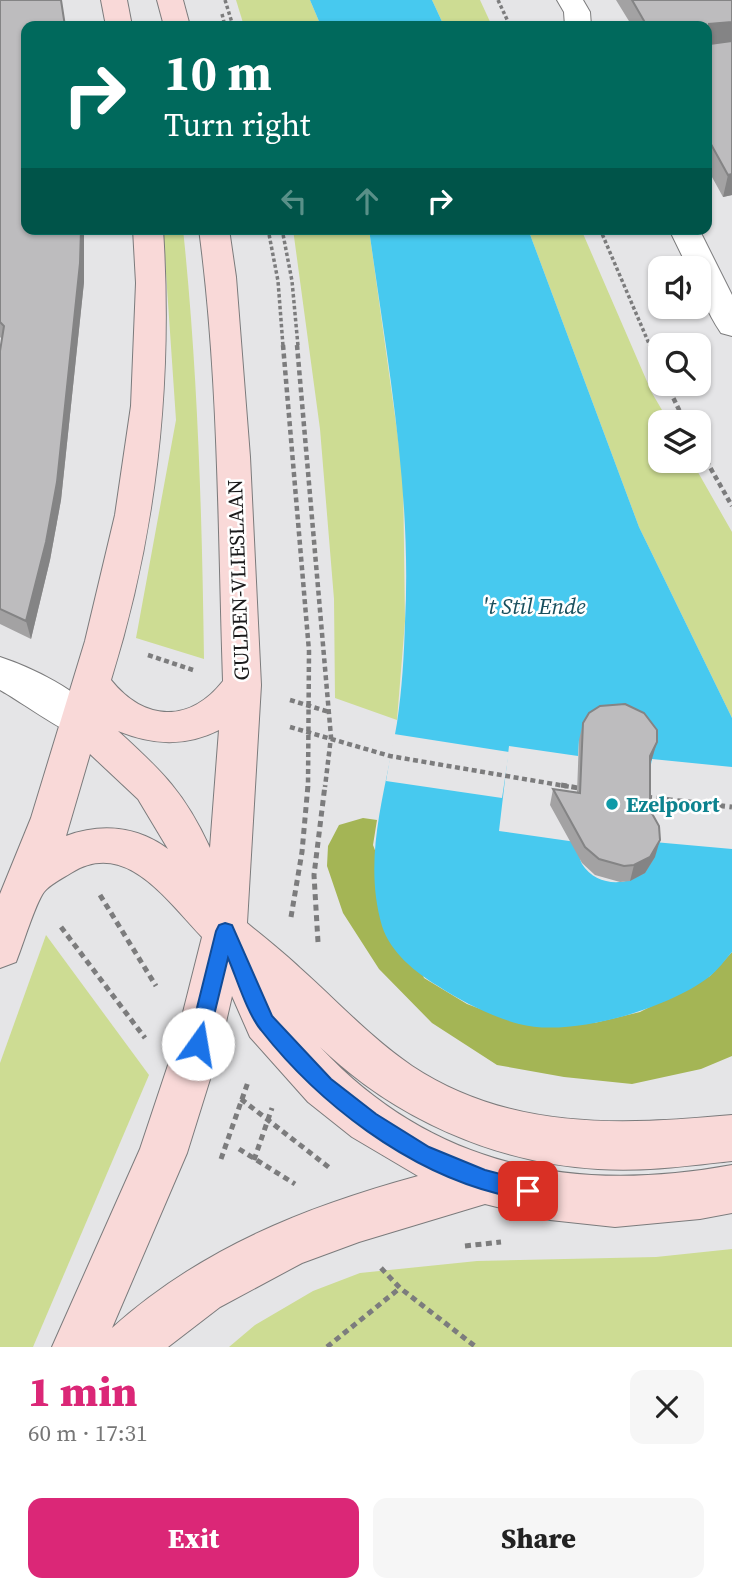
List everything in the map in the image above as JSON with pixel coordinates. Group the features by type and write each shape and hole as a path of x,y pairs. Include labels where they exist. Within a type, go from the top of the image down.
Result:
{"main road":[{"path":"114,0 118,21"},
{"path":"170,0 176,21"},
{"path":"0,948 52,818 104,641 134,515 148,406 151,283 148,235"},
{"name":"GULDEN-VLIESLAAN","path":"78,1347 163,1153 198,1044 225,931 243,685 233,457 215,235"},
{"path":"85,701 116,711 143,724 173,728 201,723 229,705 243,685"},
{"path":"85,701 179,826 266,1022 325,1086 369,1121 422,1153 485,1180 550,1196 615,1202 700,1195 732,1189"},
{"path":"25,881 71,850 91,844 123,846 148,857 225,931 277,976 323,1023 399,1083 462,1115 525,1134 598,1146 732,1138"},
{"path":"130,1347 209,1285 278,1246 343,1222 452,1193 485,1180"}],"street":[{"path":"570,0 577,12 578,21"},
{"path":"687,235 732,326"},
{"path":"0,672 39,692 85,701"}],"path":[{"path":"225,0 231,21"},
{"path":"498,0 508,21"},
{"path":"269,235 278,281 309,651 311,733 390,756 578,788"},
{"path":"283,235 292,281 331,737 314,875 318,953"},
{"path":"603,235 648,341"},
{"path":"711,469 732,506"},
{"path":"145,654 197,671"},
{"path":"287,699 329,712"},
{"path":"645,796 732,807"},
{"path":"97,891 161,993"},
{"path":"60,926 146,1040"},
{"path":"237,1095 333,1171"},
{"path":"254,1160 275,1099"},
{"path":"239,1149 307,1191"},
{"path":"461,1246 514,1241"},
{"path":"382,1268 400,1288 476,1347"},
{"path":"327,1347 400,1288"}],"green space":[{"path":"236,0 310,0 319,21 242,21"},
{"path":"432,0 480,0 490,21 442,21"},
{"path":"163,235 184,235 198,444 204,659 136,638 176,420"},
{"path":"294,235 370,235 403,474 405,621 397,720 335,698 334,599 320,429"},
{"path":"530,235 584,235 648,384 648,396 654,396 662,410 648,410 648,473 698,473 732,532 732,718 639,527"},
{"path":"363,818 377,820 373,845 424,978 467,1004 521,1024 594,1023 640,1012 710,976 732,952 732,1056 701,1069 632,1084 564,1077 497,1065 432,1023 379,969 343,913 327,866 328,846 339,825"},
{"path":"46,935 149,1075 33,1347 0,1347 0,1063"},
{"path":"732,1249 732,1347 229,1347 255,1325 313,1291 360,1273 477,1261 656,1257"}],"water":[{"path":"310,0 432,0 442,21 319,21"},
{"name":"'t Stil Ende","path":"370,235 530,235 639,527 732,718 732,952 709,977 669,1000 618,1018 591,1024 540,1027 519,1024 467,1003 421,975 397,953 386,936 376,900 375,849 400,698 406,573 401,474","holes":["579,740 653,752 649,767 656,849 652,862 634,878 611,882 590,873 582,864 576,842 499,831 509,746 578,756"]}],"pier":[{"path":"394,734 509,752 502,798 386,781"},
{"path":"652,759 732,767 732,849 654,842 645,796"}],"building":[{"path":"0,0 61,0 64,21 21,21 21,235 81,235 57,482 46,542 26,621 0,609 0,351 4,326 0,322"},
{"path":"632,0 732,0 732,22 644,21"},
{"path":"732,41 732,174 728,175 712,146 712,44"},
{"name":"Ezelpoort","path":"625,704 644,713 657,730 657,742 650,756 650,810 659,826 660,840 650,857 634,865 624,866 599,859 585,847 553,789 580,793 583,723 589,713 600,706"}],"place":[{"name":"Ezelpoort","path":"612,804"}],"route":[{"path":"198,1044 225,931 266,1022 325,1086 369,1121 422,1153 485,1180 528,1191"}]}
